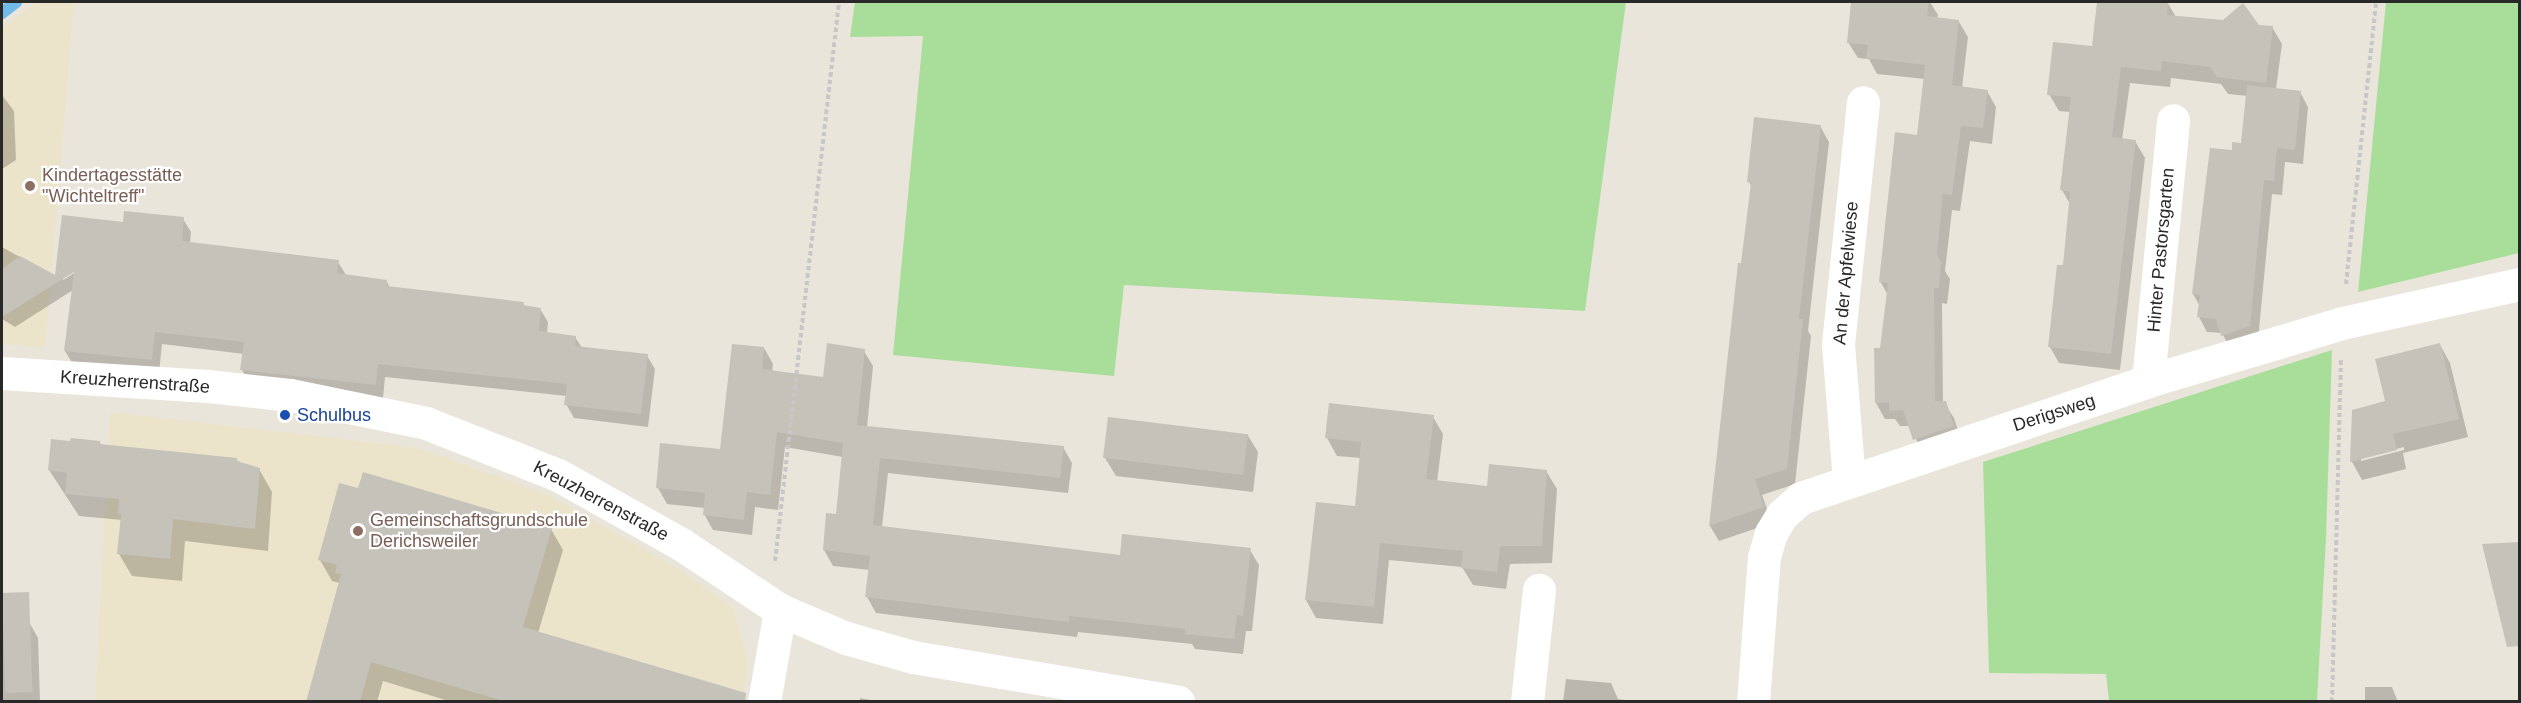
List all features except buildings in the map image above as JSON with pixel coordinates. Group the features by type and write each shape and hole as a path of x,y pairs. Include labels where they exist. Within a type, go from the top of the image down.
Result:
{"street":[{"name":"An der Apfelwiese","path":"1849,481 1838,344 1863,102"},
{"name":"Hinter Pastorsgarten","path":"2148,381 2173,120"},
{"name":"Derigsweg","path":"1753,702 1764,557 1771,533 1782,515 1802,498 2148,381 2342,323 2520,284"},
{"name":"Kreuzherrenstraße","path":"2,373 208,386 290,395 426,423 558,475 681,544 780,610 846,638 913,657 1162,700"},
{"path":"1527,702 1539,590"},
{"path":"764,702 780,610"}],"path":[{"path":"775,562 839,2"}],"shaded area":[{"name":"Kindertagesstätte \"Wichteltreff\"","path":"36,2 74,2 45,347 2,344 2,28"},
{"name":"Gemeinschaftsgrundschule Derichsweiler","path":"110,412 418,448 548,495 675,567 733,608 748,663 742,701 95,702"}],"green space":[{"path":"855,2 1626,2 1585,311 1124,285 1114,376 893,355 923,36 850,37"},
{"path":"2386,2 2519,2 2519,253 2358,292"},
{"path":"2332,350 2326,538 2317,700 2109,701 2106,674 1989,673 1983,462"}],"waterway":[{"path":"2,13 16,2"}],"place":[{"name":"Kindertagesstätte \"Wichteltreff\"","path":"30,186"},
{"name":"Schulbus","path":"285,415"},
{"name":"Gemeinschaftsgrundschule Derichsweiler","path":"358,531"}]}
